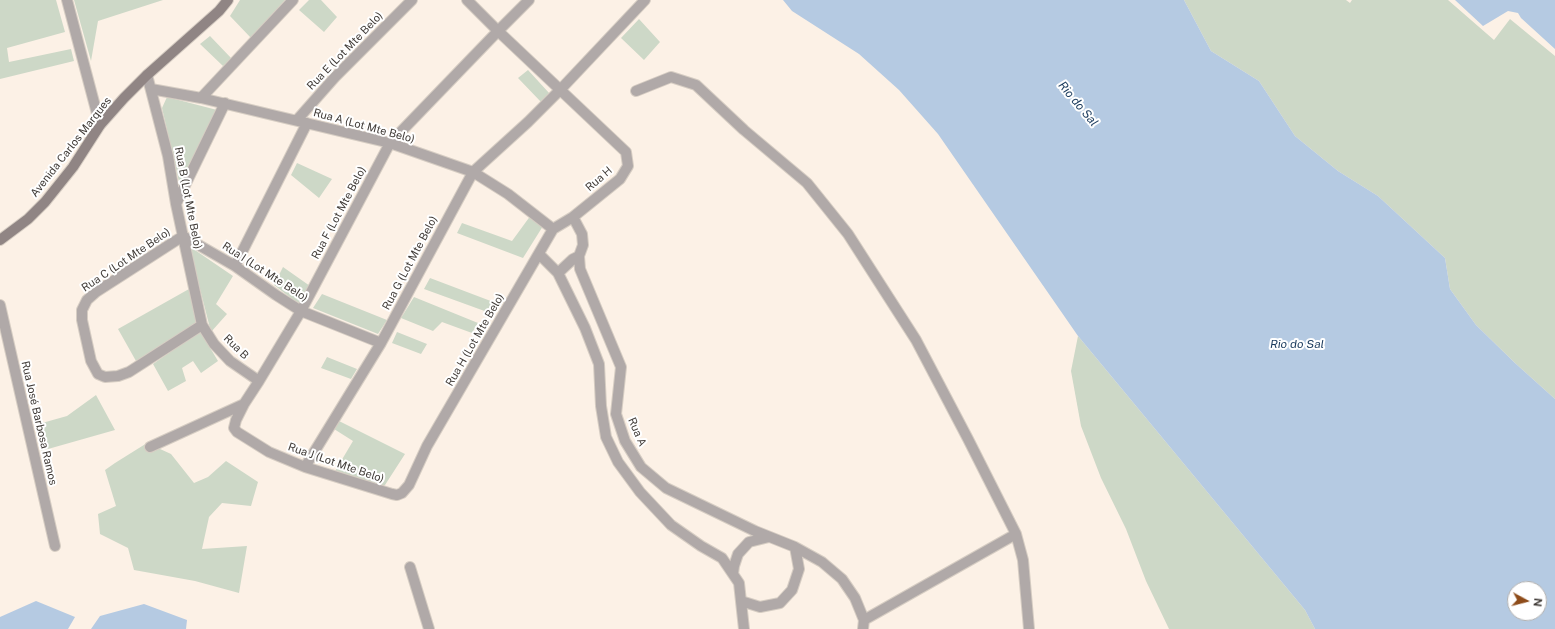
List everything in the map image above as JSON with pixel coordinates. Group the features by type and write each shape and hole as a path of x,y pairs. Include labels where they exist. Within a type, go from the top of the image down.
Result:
{"street":[{"path":"67,0 100,125"},
{"name":"Avenida Carlos Marques","path":"0,240 28,218 45,202 73,167 100,125 124,98 147,75 219,11 228,0"},
{"path":"201,98 293,0"},
{"name":"Rua E (Lot Mte Belo)","path":"296,120 412,0"},
{"path":"467,0 498,32 560,90"},
{"name":"Rua F (Lot Mte Belo)","path":"234,429 236,420 244,404 301,311 390,143 529,0"},
{"name":"Rua G (Lot Mte Belo)","path":"305,467 381,343 473,172 528,122 560,90 645,0"},
{"name":"Rua B (Lot Mte Belo)","path":"147,75 168,156 176,204 202,326"},
{"path":"636,91 670,77 696,85 744,130 808,183 848,234 916,340 1016,534 1023,560 1030,629"},
{"name":"Rua A (Lot Mte Belo)","path":"151,89 201,98 390,143 473,172 508,194 553,229"},
{"name":"Rua H","path":"560,90 626,152 628,166 620,179 573,217"},
{"path":"176,204 225,104"},
{"path":"235,266 307,123"},
{"name":"Rua H (Lot Mte Belo)","path":"409,484 427,446 553,229 573,217"},
{"name":"Rua A","path":"573,217 582,234 583,245 579,256 580,269 620,367 616,414 625,441 641,467 666,488 769,537 795,547 822,562 842,579 855,598 863,625"},
{"name":"Rua I (Lot Mte Belo)","path":"183,236 235,266 301,311 381,343"},
{"name":"Rua C (Lot Mte Belo)","path":"183,236 96,292 84,304 82,315 91,361 96,371 102,376 107,378 118,376 129,372 202,326"},
{"path":"539,254 558,273 585,328 599,364 606,437 618,462 640,492 671,525 701,546 722,558 739,583 744,629"},
{"path":"558,273 573,259 579,256"},
{"name":"Rua José Barbosa Ramos","path":"0,305 55,546"},
{"name":"Rua B","path":"202,326 214,344 230,361 259,381"},
{"path":"150,447 244,404"},
{"name":"Rua J (Lot Mte Belo)","path":"234,429 242,436 269,452 305,467 397,495 402,493 409,484"},
{"path":"737,522 749,542"},
{"path":"863,625 1016,534"},
{"path":"733,574 738,554 749,542 769,537"},
{"path":"741,601 760,607 780,603 792,590 799,569 795,547"},
{"path":"722,558 738,554"},
{"path":"410,567 429,629"}],"green space":[{"path":"0,0 56,0 65,32 7,48 9,62 71,49 74,61 0,79"},
{"path":"74,0 163,0 98,21 91,61"},
{"path":"240,0 285,0 251,38 230,16"},
{"path":"309,0 321,0 337,17 324,32 299,10"},
{"path":"1184,0 1346,0 1350,3 1352,0 1448,0 1494,40 1510,19 1555,56 1555,399 1476,325 1450,289 1445,258 1378,196 1338,171 1295,136 1259,81 1211,51"},
{"path":"639,19 660,42 644,60 621,38"},
{"path":"210,36 232,59 223,66 200,44"},
{"path":"528,70 550,94 541,102 518,78"},
{"path":"167,97 217,110 180,186 162,108"},
{"path":"297,163 332,179 319,198 291,175"},
{"path":"531,215 543,226 523,258 457,233 462,223 512,241"},
{"path":"189,246 233,276 216,304 227,314 211,332"},
{"path":"283,267 310,286 300,305 274,285"},
{"path":"430,278 496,303 490,313 424,289"},
{"path":"189,289 197,322 136,361 118,329"},
{"path":"322,294 387,320 378,334 313,308"},
{"path":"414,297 478,323 472,333 442,322 433,331 401,318"},
{"path":"200,331 218,361 201,373 193,361 182,368 186,381 168,391 153,364"},
{"path":"397,332 427,344 421,354 392,343"},
{"path":"1078,336 1305,610 1315,629 1169,629 1146,581 1126,529 1101,478 1081,426 1071,371"},
{"path":"327,357 357,369 351,379 321,368"},
{"path":"96,395 115,430 41,451 35,425 67,416"},
{"path":"337,420 405,454 385,485 375,491 334,473 353,441 334,429"},
{"path":"147,443 171,454 194,483 208,477 226,461 258,482 251,506 222,503 209,517 202,549 247,546 239,593 195,581 134,570 128,548 100,534 98,514 116,506 105,470"}],"water":[{"name":"Rio do Sal","path":"783,0 1184,0 1211,51 1259,81 1295,136 1338,171 1378,196 1445,258 1450,289 1476,325 1555,399 1555,629 1315,629 1305,610 1078,336 938,134 899,90 859,54 792,11"},
{"path":"1455,0 1555,0 1555,49 1521,18 1518,13 1508,11 1483,26"},
{"path":"36,601 75,617 68,629 0,629 0,617"},
{"path":"144,604 187,620 186,629 91,629 100,616"}]}
